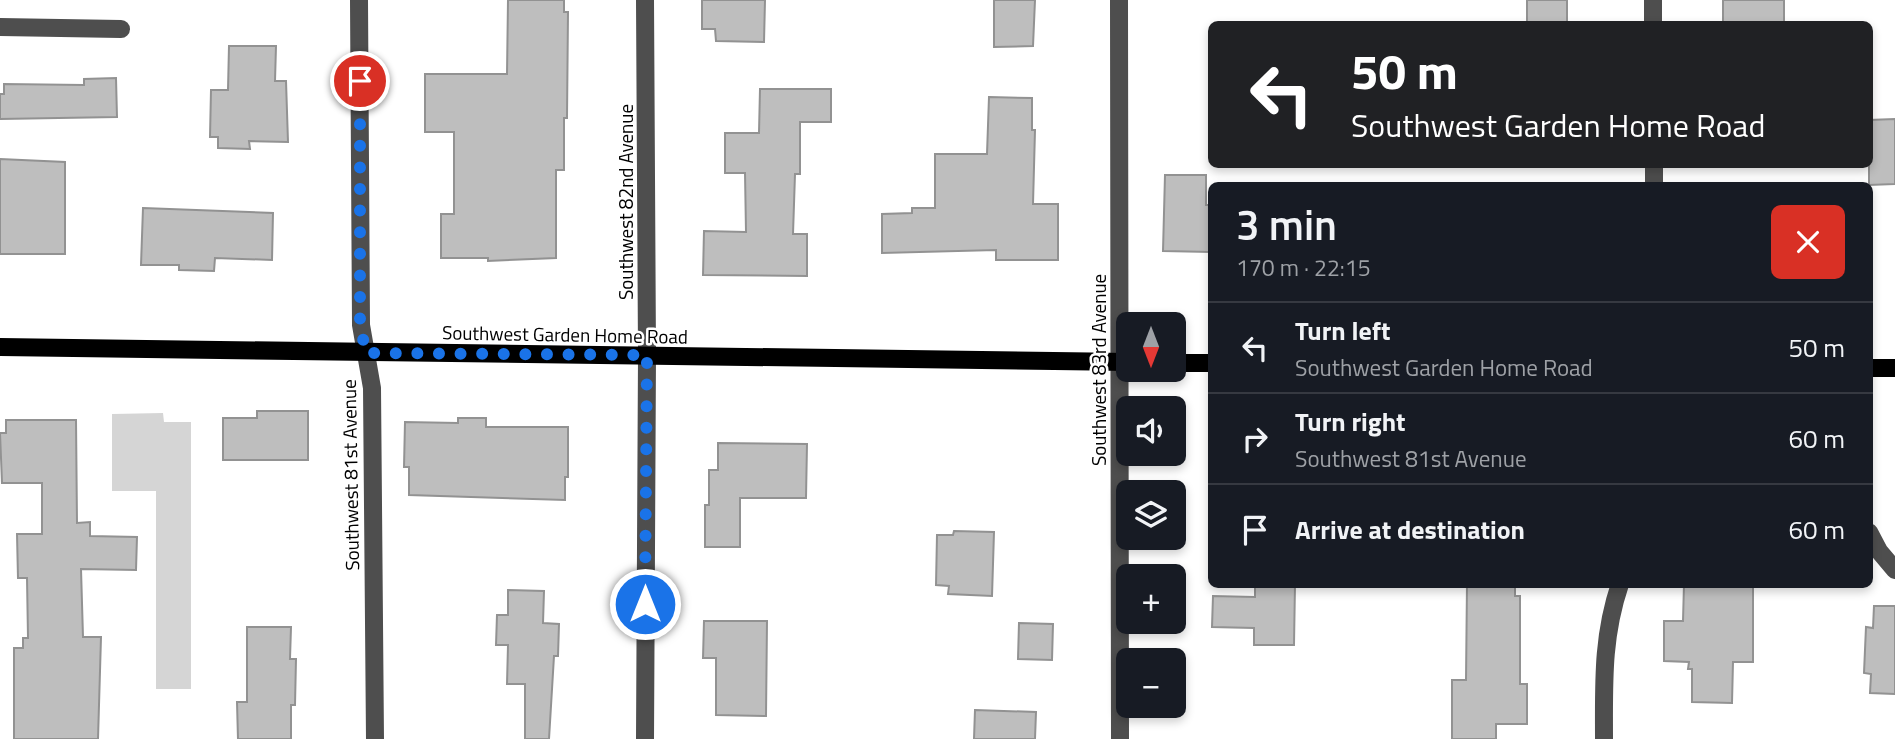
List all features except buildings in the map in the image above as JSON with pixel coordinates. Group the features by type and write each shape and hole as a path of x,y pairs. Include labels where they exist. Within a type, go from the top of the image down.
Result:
{"main road":[{"name":"Southwest Garden Home Road","path":"0,347 1116,362"},
{"path":"1186,363 1208,363"},
{"path":"1873,368 1895,368"}],"street":[{"name":"Southwest 81st Avenue","path":"359,0 360,325 372,388 374,739"},
{"name":"Southwest 82nd Avenue","path":"645,0 645,739"},
{"name":"Southwest 83rd Avenue","path":"1119,0 1123,312"},
{"path":"1653,0 1653,21"},
{"path":"0,27 121,29"},
{"name":"Southwest 83rd Avenue","path":"1120,739 1124,382"},
{"path":"1873,539 1895,570"},
{"path":"1604,739 1604,655 1608,624 1619,588"}],"shaded area":[{"path":"163,413 164,422 191,422 191,689 156,689 156,491 112,491 112,414"}],"route":[{"path":"360,81 360,325 366,353 647,355 645,604"}]}
